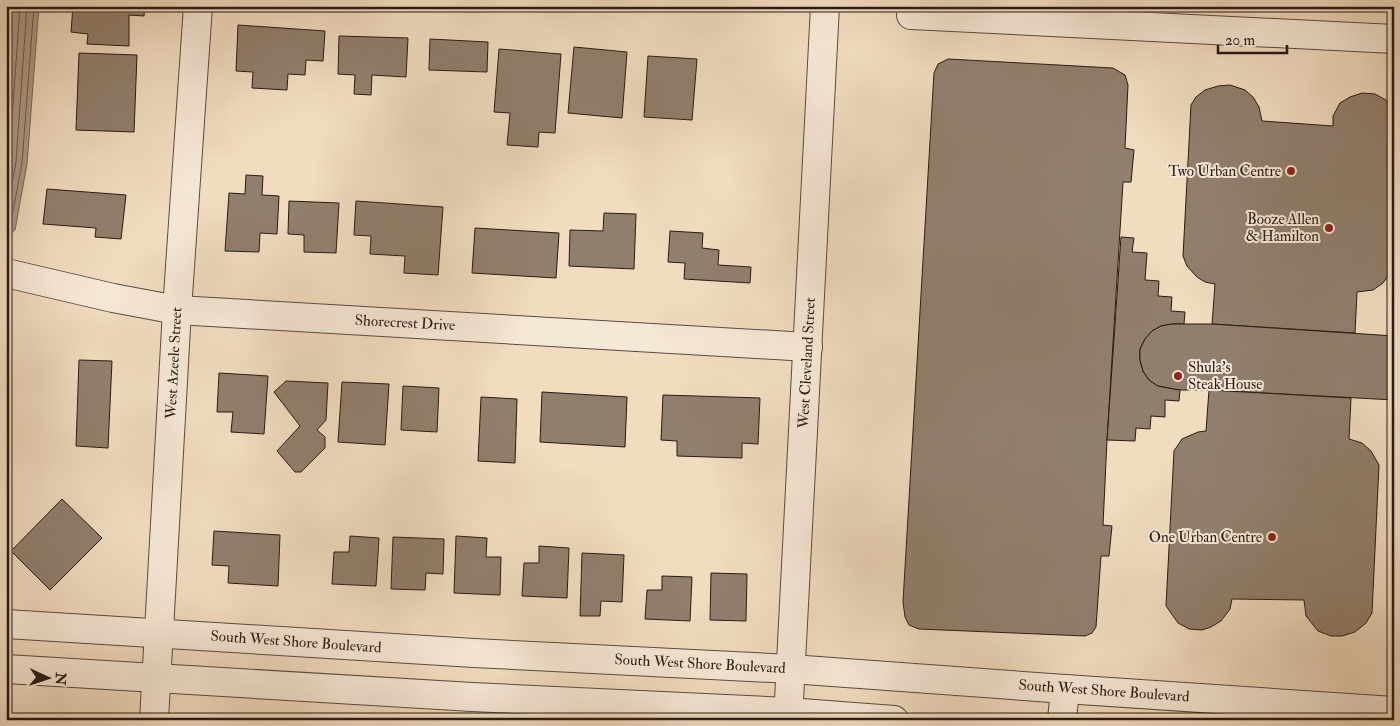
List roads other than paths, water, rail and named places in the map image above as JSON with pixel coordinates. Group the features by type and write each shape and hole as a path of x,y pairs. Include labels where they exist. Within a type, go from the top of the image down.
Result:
{"street":[{"name":"West Azeele Street","path":"154,720 177,310 198,6"},
{"name":"West Cleveland Street","path":"788,716 825,6"},
{"path":"911,15 1394,39"},
{"name":"Shorecrest Drive","path":"6,272 113,298 177,310 808,347"},
{"name":"South West Shore Boulevard","path":"6,624 474,653 791,668 1065,689 1394,710"},
{"path":"6,668 462,697 788,716 894,720"},
{"path":"1062,720 1065,689"}],"water":[{"path":"6,6 39,6 27,164 15,230 6,238"}],"place":[{"name":"Two Urban Centre","path":"1291,171"},
{"name":"Booze Allen & Hamilton","path":"1329,228"},
{"name":"Shula's Steak House","path":"1178,376"},
{"name":"One Urban Centre","path":"1272,537"}]}
